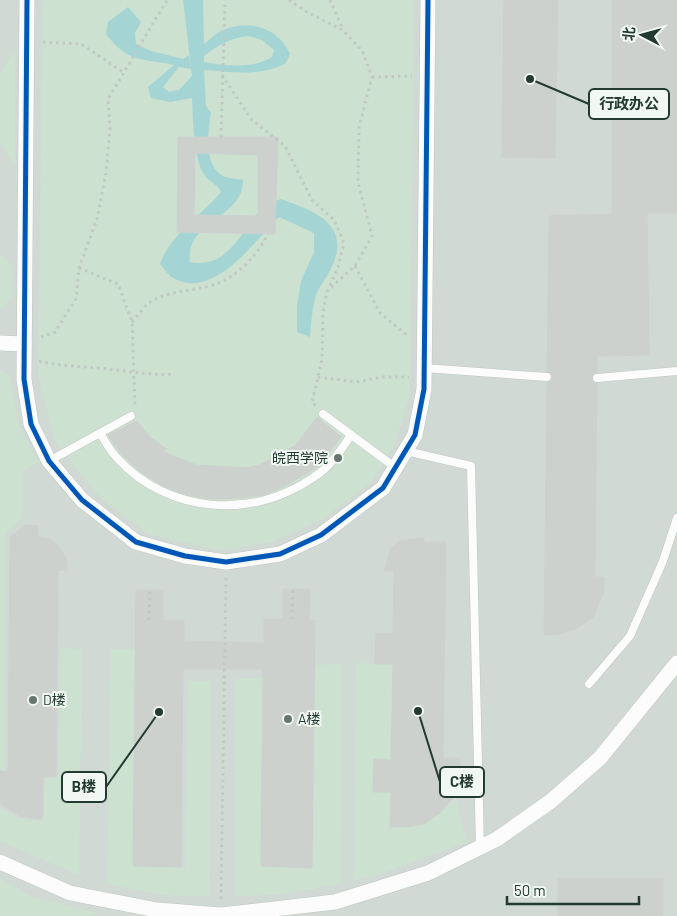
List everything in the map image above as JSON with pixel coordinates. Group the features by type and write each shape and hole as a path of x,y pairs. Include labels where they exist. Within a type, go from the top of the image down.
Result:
{"street":[{"path":"27,0 24,379 31,424 49,461 82,500 136,542 185,556 226,562 280,554 320,535 383,488 415,435 424,372 428,0"},
{"path":"0,343 24,351"},
{"path":"0,862 70,893 157,910 221,915 335,902 428,873 497,839 551,801 600,758 677,662"}],"lane":[{"path":"597,378 677,371"},
{"path":"424,372 547,376"},
{"path":"323,414 396,468"},
{"path":"49,461 131,416"},
{"path":"100,433 116,458 148,484 179,500 223,506 260,502 294,489 315,477 336,457 351,434"},
{"path":"406,451 471,466 480,848"},
{"path":"589,684 630,636 663,561 677,518"}],"path":[{"path":"24,351 55,332 76,299 79,268 97,219 106,173 110,128 108,100 123,72 143,43 166,0"},
{"path":"221,137 225,0"},
{"path":"289,0 307,12 343,30"},
{"path":"328,291 355,266 372,236 358,182 359,127 372,77 363,52 343,30 330,0"},
{"path":"26,41 81,44 123,72"},
{"path":"222,75 251,118 284,146 312,200 334,220 344,244 323,312 322,359 312,403 323,414"},
{"path":"372,77 426,76"},
{"path":"132,322 150,302 181,290 211,286 236,273 258,253 268,234"},
{"path":"355,266 380,313 424,349"},
{"path":"79,268 118,284 132,322 135,404 131,416"},
{"path":"24,351 61,366 98,368 134,374 176,374"},
{"path":"318,377 356,382 424,372"},
{"path":"221,915 226,562"},
{"path":"292,619 293,589"},
{"path":"149,620 150,590"}],"shaded area":[{"name":"皖西学院","path":"0,0 677,0 677,916 0,916"}],"green space":[{"path":"43,0 414,0 410,394 394,447 371,482 324,518 272,542 220,550 148,534 99,496 55,442 38,374"},
{"path":"15,51 15,165 0,144 0,75"},
{"path":"0,254 13,267 12,298 0,311"},
{"path":"0,370 10,376 19,426 38,462 23,471 22,519 5,535 5,770 0,769"},
{"path":"60,648 82,649 79,875 0,841 0,808 20,819 44,821 45,778 58,778"},
{"path":"111,649 135,649 133,866 185,868 188,681 211,681 209,895 171,896 107,883"},
{"path":"356,663 393,664 391,760 374,759 373,792 391,792 390,826 407,827 455,796 467,842 377,875 354,880"},
{"path":"342,664 341,884 276,895 235,896 235,679 263,678 261,866 311,868 314,665"},
{"path":"0,878 32,897 98,913 88,916 0,916"}],"water":[{"path":"183,0 203,0 204,44 217,33 229,28 250,25 260,27 278,37 285,44 290,54 286,63 267,70 236,72 204,70 206,106 211,113 208,147 212,164 223,176 243,180 241,193 234,204 205,227 197,236 191,247 190,262 204,263 215,260 225,253 234,245 256,215 274,201 281,199 318,215 334,231 337,241 336,254 331,269 316,295 310,337 297,332 297,306 301,281 314,252 314,233 279,217 232,266 203,282 188,283 173,278 160,264 171,244 221,192 205,176 198,160 194,138 192,98 170,102 151,98 148,87 174,65 128,55 106,34 108,22 128,7 141,22 135,33 136,44 151,51 183,59 189,55 191,69 179,67 163,87 169,92 179,90 192,76","holes":["248,36 262,40 274,50 272,57 265,61 239,66 204,62 204,56 219,45 230,40"]}],"building":[{"path":"504,0 558,0 555,158 502,157"},
{"path":"612,0 677,0 677,213 647,213 649,355 597,356 597,372 592,376 592,381 597,384 595,577 604,577 604,591 594,616 577,628 560,634 544,635 547,383 553,377 547,371 549,216 612,214"},
{"path":"178,137 278,137 275,234 177,232","holes":["195,153 258,155 258,216 194,215"]},
{"path":"317,417 341,437 319,466 283,487 263,495 242,498 212,499 187,495 163,486 141,472 121,454 108,435 137,421 149,436 166,449 164,452 196,465 248,468 262,464 296,445"},
{"name":"D楼","path":"26,525 38,526 38,537 49,539 58,545 67,560 67,571 58,570 56,776 43,776 42,819 20,816 2,805 0,800 0,771 8,772 10,537"},
{"path":"424,538 424,542 446,542 443,758 460,758 460,772 455,796 440,813 424,824 390,827 391,792 373,792 374,759 391,760 393,664 375,664 376,633 393,633 394,571 384,571 391,548 400,541"},
{"path":"283,589 310,589 309,620 315,620 312,868 261,866 263,669 183,669 181,867 133,866 136,590 163,590 163,620 184,621 184,641 264,643 264,619 283,619"},
{"path":"558,879 663,879 663,916 558,916"}],"cycle path":[{"path":"27,0 24,379 31,424 49,461 82,500 136,542 185,556 226,562 280,554 321,535 383,488 415,435 424,389 428,0"}],"place":[{"name":"行政办公","path":"530,79"},
{"name":"皖西学院","path":"338,458"},
{"name":"D楼","path":"33,700"},
{"name":"C楼","path":"418,711"},
{"name":"B楼","path":"159,712"},
{"name":"A楼","path":"288,719"}]}
